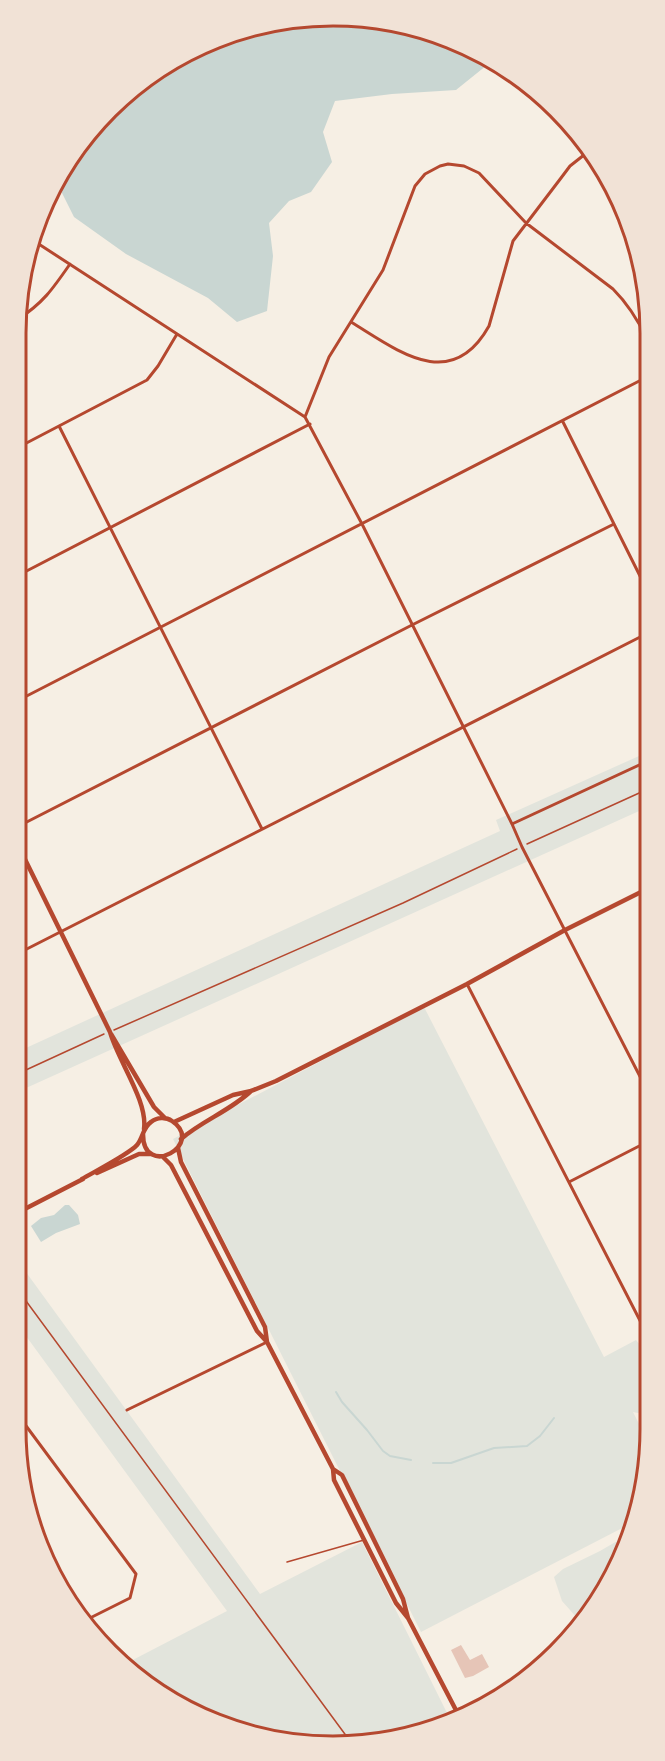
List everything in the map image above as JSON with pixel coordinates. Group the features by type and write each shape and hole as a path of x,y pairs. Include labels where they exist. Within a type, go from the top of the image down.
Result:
{"street":[{"path":"351,322 414,359 443,362 461,356 478,342 489,326 513,241 570,166 583,155"},
{"path":"305,417 328,357 383,270 415,186 432,169 448,165 464,166 485,178 526,223 613,288 631,309 640,325"},
{"path":"39,244 305,417 362,524 522,847 640,1076"},
{"path":"26,314 36,308 70,264"},
{"path":"26,443 147,380 177,334"},
{"path":"26,696 640,381"},
{"path":"562,421 640,576"},
{"path":"26,571 310,424"},
{"path":"59,426 262,829"},
{"path":"26,822 614,524"},
{"path":"26,949 640,637"},
{"path":"512,824 640,765"},
{"path":"26,861 110,1032 153,1107 165,1118 174,1122 181,1139"},
{"path":"174,1122 233,1095 276,1081 640,892"},
{"path":"467,984 640,1320"},
{"path":"110,1032 113,1045 144,1112 145,1146 153,1155"},
{"path":"82,1179 139,1154 163,1157 169,1155 178,1148 181,1139 193,1128 238,1104 251,1091"},
{"path":"26,1208 82,1179 133,1148 153,1120 165,1118"},
{"path":"569,1182 640,1146"},
{"path":"178,1148 182,1162 265,1327 267,1342"},
{"path":"163,1157 171,1165 257,1331 267,1342 333,1468 334,1480 396,1603 408,1618 456,1709"},
{"path":"127,1410 267,1342"},
{"path":"26,1426 136,1574 130,1598 91,1617"},
{"path":"333,1468 342,1475 404,1599 408,1618"}],"lane":[{"path":"287,1562 364,1540"}],"path":[{"path":"26,1070 403,903 640,793"},
{"path":"26,1301 346,1735"}],"shaded area":[{"path":"353,26 412,36 450,49 485,67 456,90 392,94 335,101 323,132 332,162 311,192 289,201 269,223 273,256 267,311 237,322 208,298 126,254 74,217 61,190 77,162 115,115 162,77 197,57 234,42 292,28"},
{"path":"640,756 640,811 26,1088 26,1048 500,831 496,820"},
{"path":"424,1007 604,1357 636,1340 640,1345 640,1412 633,1412 640,1426 639,1449 634,1488 623,1528 421,1632 173,1139"},
{"path":"65,1205 69,1205 78,1215 80,1224 56,1233 41,1242 31,1226 41,1218 54,1215"},
{"path":"26,1272 260,1594 362,1542 447,1713 392,1730 353,1735 312,1735 273,1730 234,1719 197,1704 162,1684 132,1660 227,1611 26,1336"},
{"path":"618,1540 598,1582 575,1616 562,1601 554,1577 563,1569"}],"building":[{"path":"461,1645 470,1660 482,1654 489,1667 465,1678 451,1650"}],"waterway":[{"path":"336,1392 383,1451 390,1456 411,1460"},
{"path":"433,1463 451,1463 494,1448 527,1446 540,1436 554,1418"}]}
